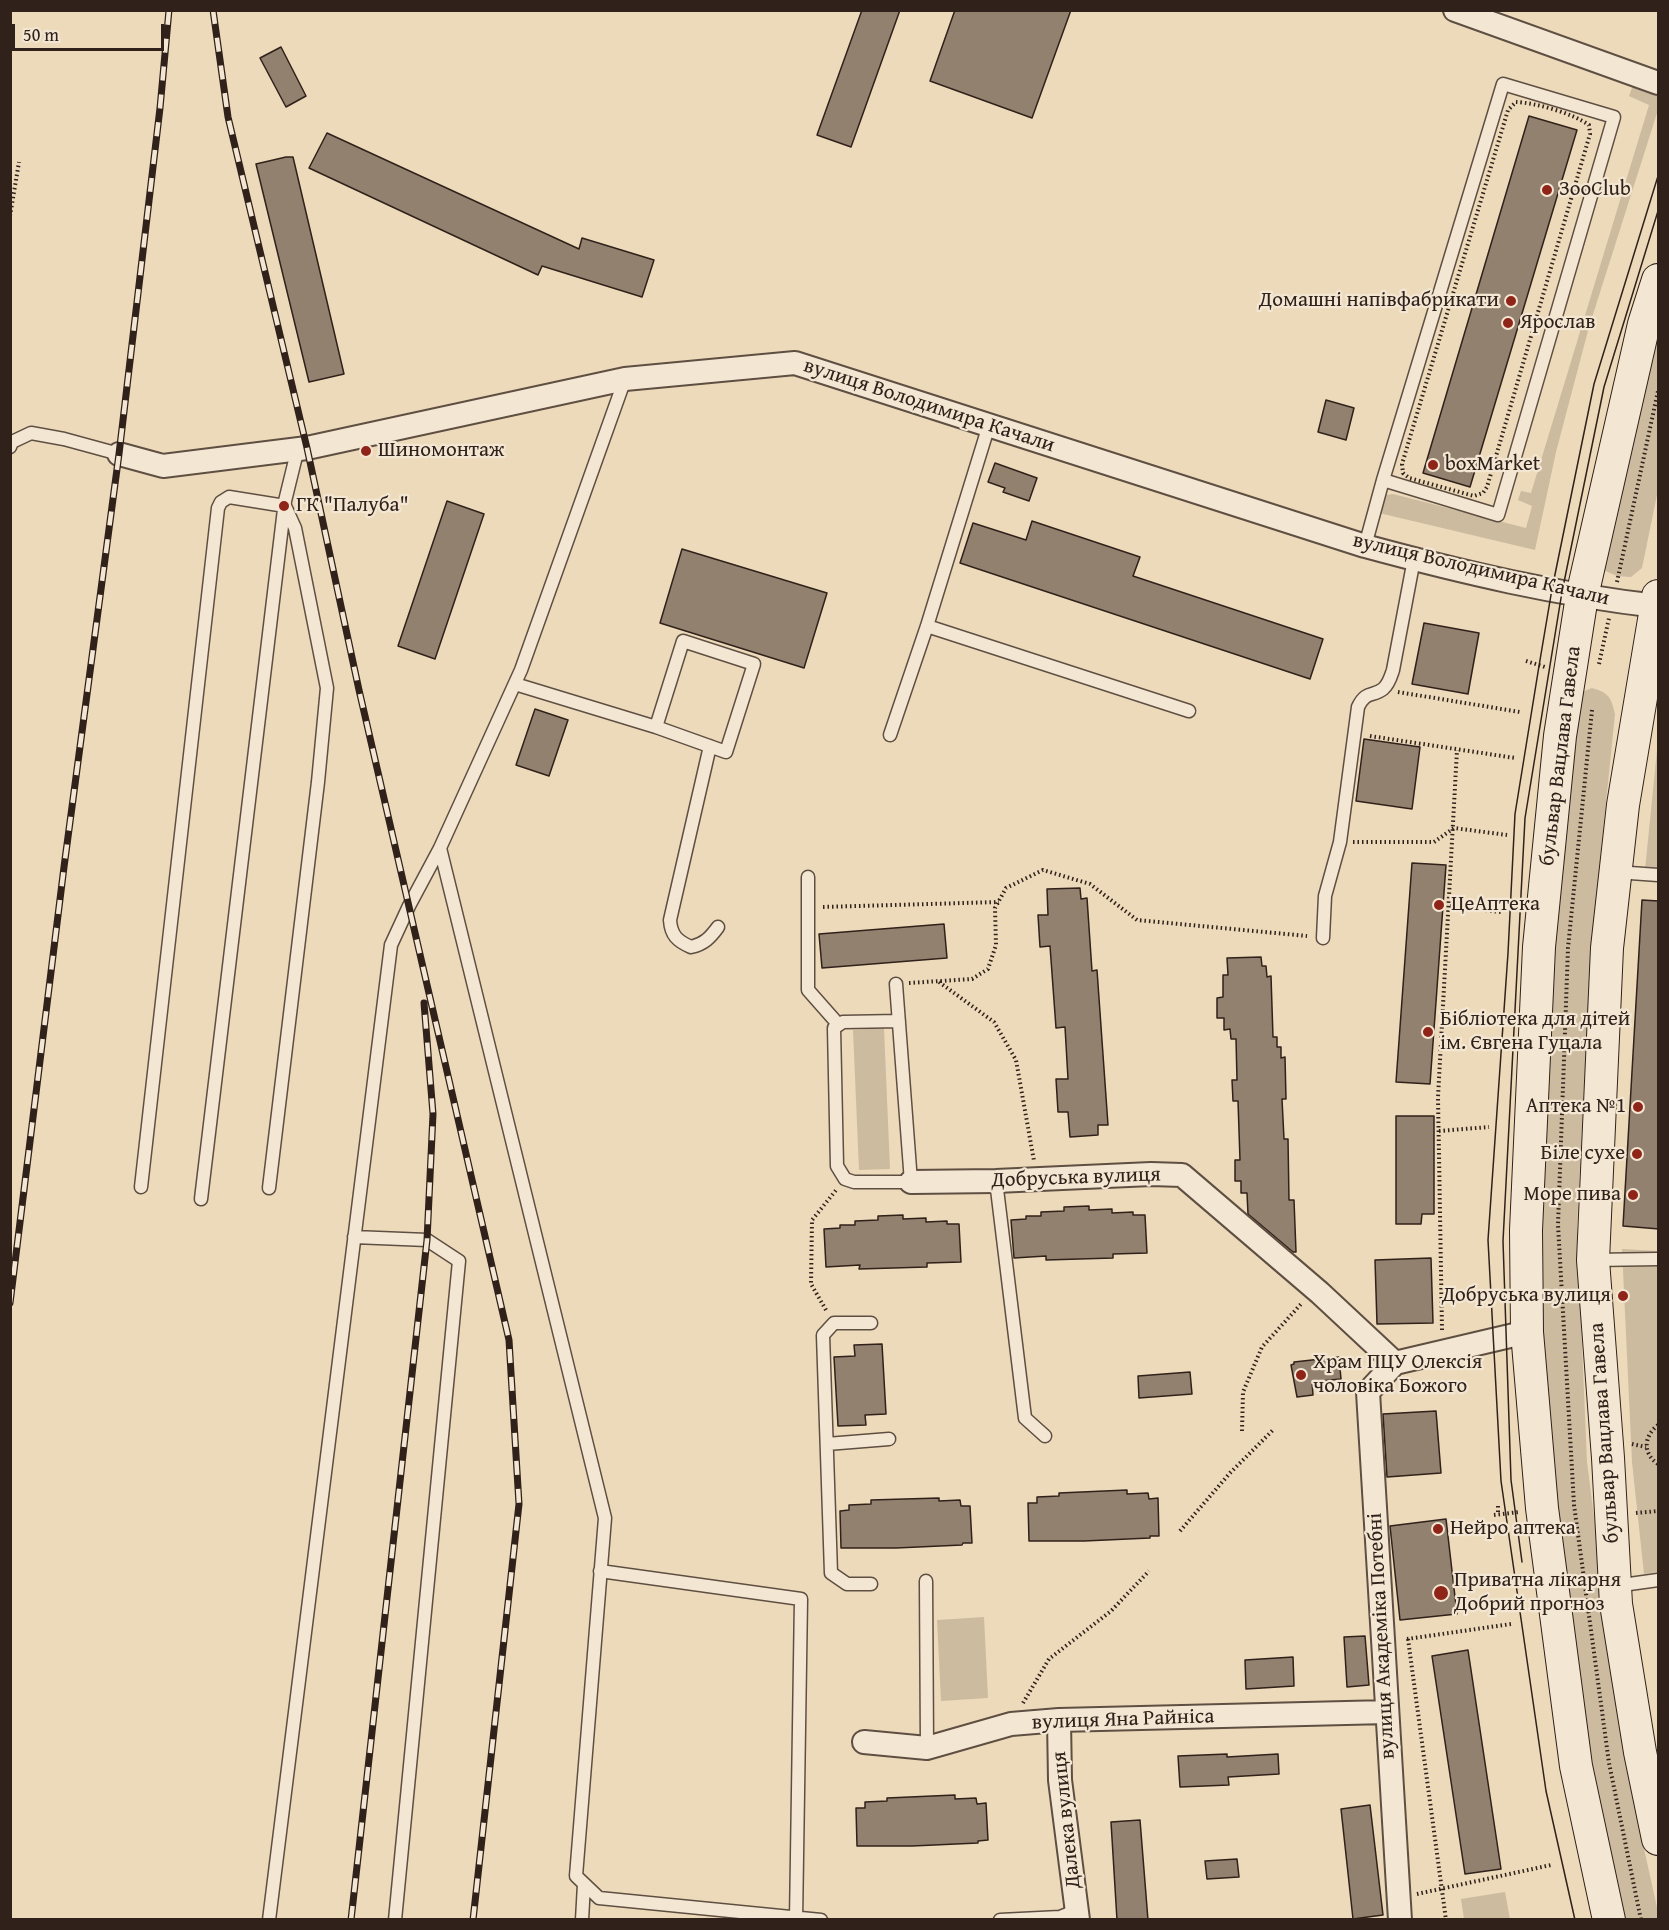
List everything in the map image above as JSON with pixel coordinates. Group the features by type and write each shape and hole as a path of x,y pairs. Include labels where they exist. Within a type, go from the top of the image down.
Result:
{"main road":[{"name":"бульвар Вацлава Гавела","path":"1609,1920 1576,1766 1542,1508 1527,1332 1526,1230 1539,947 1560,736 1582,596 1644,324 1659,280"},
{"name":"бульвар Вацлава Гавела","path":"1658,601 1623,805 1607,948 1593,1260 1616,1604 1640,1752 1659,1839"}],"street":[{"path":"1455,10 1659,83"},
{"name":"вулиця Володимира Качали","path":"119,454 163,466 298,448 625,379 795,363 1365,546 1582,596 1658,601"},
{"name":"Добруська вулиця","path":"911,1182 1182,1175 1315,1289 1395,1362"},
{"path":"1395,1362 1527,1332"},
{"name":"вулиця Академіка Потебні","path":"1395,1362 1368,1392 1400,1920"},
{"name":"вулиця Яна Райніса","path":"864,1742 927,1748 1011,1724 1059,1720 1387,1712"},
{"name":"Далека вулиця","path":"1059,1720 1060,1780 1077,1913"}],"lane":[{"path":"1365,546 1383,480 1503,84 1614,117 1498,515 1383,480"},
{"path":"269,1920 391,945 440,848 515,684 625,379"},
{"path":"890,735 927,626 989,425"},
{"path":"10,447 12,442 31,433 64,439 119,454"},
{"path":"201,1199 285,506 298,448"},
{"path":"141,1187 218,508 221,502 229,497 285,506"},
{"path":"269,1188 318,782 327,688 295,528 285,506"},
{"path":"1323,938 1325,896 1340,842 1358,706 1368,694 1382,690 1389,682 1414,559"},
{"path":"927,626 1189,711"},
{"path":"515,684 656,727 726,752 754,664 683,641 656,727"},
{"path":"710,746 670,920 670,930 677,940 691,947 700,945 710,938 718,927"},
{"path":"440,848 605,1518 576,1876 599,1898 821,1920"},
{"path":"1616,872 1659,875"},
{"path":"808,877 808,990 838,1024"},
{"path":"896,984 899,1021 911,1182 854,1182 845,1179 837,1166 833,1033 838,1024 843,1022 899,1021"},
{"path":"996,1181 1025,1418 1045,1436"},
{"path":"354,1237 427,1240 459,1261 395,1920"},
{"path":"1593,1260 1659,1259"},
{"path":"871,1323 834,1323 823,1335 831,1573 847,1584 871,1584"},
{"path":"826,1444 889,1439"},
{"path":"600,1571 801,1599 796,1918"},
{"path":"1615,1586 1659,1580"},
{"path":"926,1581 927,1748"},
{"path":"582,1920 584,1884"},
{"path":"1000,1920 1060,1917 1077,1913"}],"path":[{"path":"1516,102 1526,102 1580,118 1589,125 1590,134 1487,487 1483,493 1474,496 1409,478 1403,473 1402,464 1508,110 1516,102"},
{"path":"10,216 20,162"},
{"path":"1526,661 1549,667"},
{"path":"1382,690 1520,712"},
{"path":"1354,734 1515,758"},
{"path":"1443,1351 1438,1097 1457,750"},
{"path":"1340,842 1434,842 1454,828 1507,835"},
{"path":"896,984 972,979 988,969 996,945 995,908 1006,888 1043,870 1090,884 1137,920 1323,938"},
{"path":"808,907 999,902"},
{"path":"1450,906 1501,912"},
{"path":"939,981 994,1022 1016,1060 1038,1179"},
{"path":"1439,1131 1489,1127"},
{"path":"834,1323 811,1284 812,1220 845,1179"},
{"path":"1242,1431 1244,1392 1262,1347 1315,1289"},
{"path":"1659,1425 1647,1438 1646,1447 1649,1456 1659,1464"},
{"path":"1180,1531 1230,1473 1273,1430"},
{"path":"1498,1506 1496,1515 1522,1512"},
{"path":"1635,1513 1659,1511"},
{"path":"1011,1724 1050,1659 1111,1611 1149,1571"},
{"path":"1383,1643 1511,1624"},
{"path":"1408,1639 1446,1920"},
{"path":"1399,1897 1551,1865"}],"shaded area":[{"path":"1633,85 1658,94 1658,110 1589,327 1556,452 1535,550 1379,513 1386,495 1393,494 1526,528 1532,506 1518,500 1521,491 1531,493 1649,105 1629,96"},
{"path":"1658,320 1658,490 1642,568 1631,577 1617,576 1603,570"},
{"path":"1592,688 1608,696 1615,714 1591,949 1577,1226 1587,1462 1626,1767 1658,1919 1619,1919 1589,1774 1550,1466 1535,1231 1544,950 1577,694"},
{"path":"1658,740 1658,871 1645,870"},
{"path":"884,1028 890,1169 859,1170 853,1030"},
{"path":"1622,1249 1658,1251 1658,1572 1644,1574 1632,1462"},
{"path":"984,1617 988,1698 941,1701 937,1620"},
{"path":"1505,1892 1510,1919 1464,1919 1461,1899"}],"building":[{"path":"862,10 900,10 851,147 817,135"},
{"path":"955,10 1071,10 1032,118 930,81"},
{"path":"281,47 306,96 286,107 260,58"},
{"path":"1529,116 1577,130 1470,487 1423,473"},
{"path":"327,133 579,249 582,238 654,260 642,297 542,266 538,275 309,168"},
{"path":"293,157 344,374 309,382 256,164"},
{"path":"1326,400 1354,408 1346,440 1318,432"},
{"path":"995,463 1037,478 1029,501 1003,492 1005,488 988,482"},
{"path":"447,501 484,514 435,659 398,646"},
{"path":"1032,521 1140,557 1133,576 1323,639 1310,679 960,563 973,523 1026,540"},
{"path":"682,549 827,593 804,668 660,623"},
{"path":"1424,623 1479,633 1468,694 1412,684"},
{"path":"535,709 568,720 549,776 516,765"},
{"path":"1364,739 1420,747 1412,809 1356,801"},
{"path":"1412,863 1446,865 1430,1084 1396,1082"},
{"path":"1080,888 1081,899 1087,898 1092,971 1097,970 1108,1125 1098,1125 1098,1135 1070,1137 1068,1112 1058,1112 1056,1079 1068,1079 1065,1027 1056,1028 1050,946 1040,947 1038,915 1048,915 1047,889"},
{"path":"1642,900 1659,901 1659,1229 1623,1226"},
{"path":"944,924 947,958 822,968 819,934"},
{"path":"1261,957 1262,966 1266,966 1267,977 1271,976 1273,1037 1277,1037 1277,1047 1281,1047 1281,1058 1285,1057 1286,1099 1282,1099 1284,1139 1288,1139 1289,1200 1294,1200 1296,1252 1293,1252 1248,1214 1247,1193 1241,1193 1241,1181 1235,1181 1235,1160 1240,1160 1238,1101 1233,1101 1232,1080 1237,1080 1236,1039 1231,1039 1230,1029 1224,1030 1224,1018 1217,1018 1217,998 1223,997 1223,975 1228,975 1227,958"},
{"path":"1396,1116 1434,1116 1434,1214 1422,1214 1421,1224 1396,1224"},
{"path":"1089,1206 1089,1210 1112,1209 1112,1213 1133,1212 1133,1215 1145,1215 1147,1253 1113,1254 1113,1258 1046,1260 1046,1256 1014,1258 1011,1220 1026,1219 1026,1216 1041,1216 1041,1212 1064,1211 1064,1207"},
{"path":"903,1215 903,1219 926,1218 926,1222 947,1221 947,1224 959,1224 961,1262 927,1263 927,1267 859,1269 860,1265 826,1267 824,1229 840,1228 840,1225 855,1225 855,1221 878,1220 878,1216"},
{"path":"1431,1258 1433,1323 1377,1324 1375,1260"},
{"path":"882,1344 886,1414 865,1415 866,1425 838,1426 834,1357 855,1356 854,1345"},
{"path":"1339,1357 1341,1379 1312,1382 1313,1395 1297,1397 1291,1365 1294,1362"},
{"path":"1190,1372 1192,1394 1139,1398 1138,1376"},
{"path":"1436,1411 1441,1473 1387,1477 1383,1414"},
{"path":"1127,1490 1127,1494 1148,1493 1149,1499 1158,1498 1159,1536 1084,1541 1029,1541 1028,1503 1037,1503 1037,1497 1059,1496 1059,1493"},
{"path":"939,1498 939,1501 960,1500 961,1506 970,1506 972,1543 896,1548 841,1548 840,1511 849,1510 849,1505 871,1504 871,1500"},
{"path":"1446,1519 1457,1614 1400,1620 1390,1526"},
{"path":"1365,1636 1369,1685 1347,1687 1344,1637"},
{"path":"1468,1650 1501,1869 1465,1874 1432,1656"},
{"path":"1293,1657 1294,1686 1246,1689 1245,1660"},
{"path":"1227,1754 1227,1757 1278,1754 1279,1774 1228,1777 1229,1785 1180,1787 1178,1756"},
{"path":"955,1795 955,1799 976,1798 977,1804 986,1803 988,1840 978,1841 978,1843 857,1846 856,1808 865,1808 865,1802 887,1801 887,1798"},
{"path":"1370,1805 1383,1915 1353,1919 1341,1809"},
{"path":"1140,1820 1148,1920 1117,1920 1111,1822"},
{"path":"1237,1859 1239,1877 1207,1879 1205,1861"}],"tram line":[{"path":"1575,1920 1546,1791 1501,1481 1488,1240 1508,953 1515,814 1552,589 1594,384 1658,176"},
{"path":"1522,1562 1511,1480 1503,1241 1525,818 1562,592 1604,387 1658,211"}],"railway":[{"path":"10,1303 64,867 119,454 160,108 169,10"},
{"path":"213,10 228,117 307,448 359,690 509,1340 519,1504 473,1920"},
{"path":"351,1920 427,1240 433,1114 424,1003"}],"place":[{"name":"ЗооClub","path":"1547,190"},
{"name":"Домашні напівфабрикати","path":"1511,301"},
{"name":"Ярослав","path":"1508,323"},
{"name":"Шиномонтаж","path":"366,451"},
{"name":"boxMarket","path":"1433,465"},
{"name":"ГК \"Палуба\"","path":"284,506"},
{"name":"ЦеАптека","path":"1439,905"},
{"name":"Бібліотека для дітей ім. Євгена Гуцала","path":"1428,1032"},
{"name":"Аптека №1","path":"1638,1107"},
{"name":"Біле сухе","path":"1637,1154"},
{"name":"Море пива","path":"1633,1195"},
{"name":"Добруська вулиця","path":"1623,1296"},
{"name":"Храм ПЦУ Олексія чоловіка Божого","path":"1301,1375"},
{"name":"Нейро аптека","path":"1438,1529"},
{"name":"Приватна лікарня Добрий прогноз","path":"1441,1593"}]}
